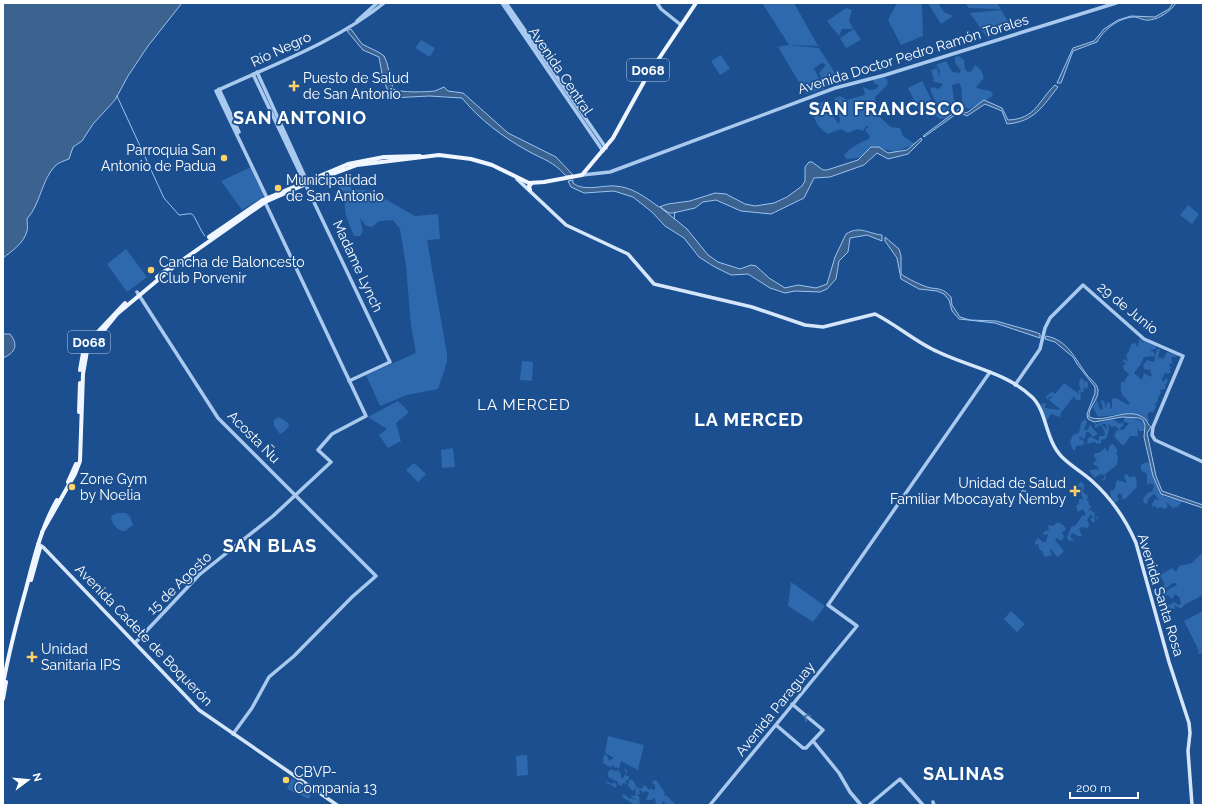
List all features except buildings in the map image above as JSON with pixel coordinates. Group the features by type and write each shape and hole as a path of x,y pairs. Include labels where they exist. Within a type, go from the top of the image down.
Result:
{"main road":[{"name":"D068","path":"681,24 693,3"},
{"name":"D068","path":"3,699 10,655 42,532 75,474 80,461 83,367 87,350 112,319 138,293 244,215 267,200 306,182 357,165 438,155 470,159 492,165 517,179 532,183 582,175 610,142 646,78 696,3"},
{"name":"Avenida Santa Rosa","path":"517,179 530,190 555,217 566,225 628,254 649,280 656,284 752,307 791,321 815,327 823,327 875,314 932,350 990,372 1015,385 1036,402 1048,436 1061,456 1102,490 1112,502 1131,531 1148,582 1169,662 1189,724 1190,733 1188,751 1192,805"},
{"path":"530,190 529,186 532,183"},
{"name":"D068","path":"3,684 8,654 39,545"},
{"name":"Avenida Cadete de Boquerón","path":"39,545 198,710 337,805"}],"street":[{"path":"354,24 376,3"},
{"path":"354,24 384,3"},
{"name":"Avenida Central","path":"502,3 604,150"},
{"name":"Avenida Central","path":"506,3 604,150"},
{"path":"657,3 664,12 681,24"},
{"name":"Avenida Doctor Pedro Ramón Torales","path":"582,175 610,172 835,88 913,66 1116,3"},
{"name":"Río Negro","path":"267,200 218,90 354,24"},
{"name":"Madame Lynch","path":"255,73 305,177 390,362 349,381"},
{"path":"267,200 349,381"},
{"name":"29 de Junio","path":"1015,385 1037,354 1042,343 1044,331 1050,318 1083,285 1144,339 1183,356 1151,432 1153,438 1203,462"},
{"name":"Acosta Ñu","path":"138,293 218,418 376,576 352,597 294,656 269,677 252,708 233,734"},
{"name":"Avenida Paraguay","path":"710,805 858,626 828,605 990,372"},
{"name":"15 de Agosto","path":"134,643 199,575 297,496 331,462 318,450 332,434 366,416 349,381"},
{"path":"776,725 803,748 806,748 823,730 792,704"},
{"path":"813,741 861,805"},
{"path":"869,805 900,779 923,805"}],"shaded area":[{"path":"3,3 182,3 148,46 128,76 115,100 93,124 82,141 73,147 69,159 55,166 50,172 32,213 27,219 27,228 23,239 3,258"},
{"path":"762,3 794,3 818,46 789,45"},
{"path":"897,3 922,4 923,36 901,45 888,20"},
{"path":"928,3 938,3 944,12 953,16 941,24"},
{"path":"965,3 997,3 1001,9 969,8"},
{"path":"1173,3 1176,3 1168,12 1150,20 1135,17 1118,21 1108,28 1097,42 1073,51 1061,83 1057,83 1073,48 1094,41 1104,29 1118,20 1131,16 1155,17 1169,9"},
{"path":"846,8 852,10 849,20 853,29 842,29 839,36 827,21"},
{"path":"1001,10 1009,23 988,39 970,13"},
{"path":"351,29 362,44 384,56 393,89 407,92 426,92 435,91 444,87 448,91 463,93 508,133 556,157 573,175 566,176 552,164 519,146 501,134 484,121 462,98 429,96 391,98 383,79 379,57 363,50 347,31"},
{"path":"854,29 861,40 846,48 840,38"},
{"path":"421,40 435,48 430,57 415,48"},
{"path":"787,45 819,48 837,76 833,83 826,87 819,73 826,65 822,63 814,68 824,89 806,94 778,47"},
{"path":"721,55 730,69 720,75 711,61"},
{"path":"959,56 964,60 965,69 968,72 972,71 975,65 981,70 984,78 976,87 991,91 993,96 969,109 966,108 962,101 962,89 959,83 952,85 955,108 948,117 940,119 934,114 933,111 937,105 930,89 933,87 939,89 943,84 932,81 934,80 931,70 937,68 940,77 940,71 936,65 946,61 952,72 959,73 961,70 956,64 955,57"},
{"path":"884,77 887,79 888,84 875,97 875,110 891,127 900,128 903,136 915,144 895,152 872,146 865,157 846,159 844,155 849,150 869,139 870,137 865,130 869,126 866,126 863,131 857,129 848,133 841,129 828,134 816,122 812,106 817,103 826,102 826,114 832,115 839,124 840,119 833,105 835,98 840,96 847,100 864,95 863,87 871,90 876,89 879,85 875,84 872,79"},
{"path":"922,81 933,103 919,110 908,88"},
{"path":"1055,85 1058,87 1042,107 1024,120 1007,124 1002,111 985,104 967,116 959,112 924,137 923,136 959,109 966,113 984,100 1002,108 1008,120 1025,116 1036,108"},
{"path":"921,138 922,140 908,154 888,159 877,153 864,165 830,177 814,178 804,198 771,214 741,211 716,200 703,202 695,208 673,213 669,213 660,207 687,229 708,255 718,262 740,269 751,265 756,266 769,278 785,288 798,285 816,288 827,284 835,257 846,234 851,231 860,230 882,235 882,241 867,235 850,238 848,252 839,261 836,279 827,289 820,292 795,291 785,293 770,288 748,274 731,275 699,257 684,238 665,226 652,212 633,197 614,191 584,193 571,187 568,181 573,180 573,183 577,186 588,188 615,186 628,188 659,207 668,204 690,201 715,193 726,194 745,204 755,206 774,203 787,197 802,186 805,181 805,167 809,162 812,162 823,170 827,170 858,160 871,147 879,147 888,153 907,150"},
{"path":"251,167 265,196 242,210 221,181"},
{"path":"345,179 352,189 371,191 415,216 438,214 440,239 427,240 447,354 447,362 438,389 407,395 380,406 366,375 416,353 411,326 406,266 400,229 393,220 379,221 372,227 366,226 360,218 363,231 360,236 354,236 346,216 343,191 339,187"},
{"path":"1188,205 1199,214 1192,224 1180,215"},
{"path":"885,237 899,249 901,256 901,274 924,286 940,289 946,292 951,297 952,305 960,317 970,320 996,321 1035,332 1040,334 1040,338 995,323 959,319 952,311 949,300 944,294 937,291 919,289 901,279 897,258 885,241"},
{"path":"126,249 147,277 127,292 107,264"},
{"path":"3,334 10,334 15,345 13,351 3,358"},
{"path":"1046,336 1054,338 1065,346 1097,386 1098,395 1090,410 1089,417 1096,419 1132,414 1139,415 1145,419 1151,427 1147,433 1156,476 1162,491 1203,505 1203,508 1161,494 1153,476 1144,437 1145,425 1143,420 1139,418 1122,417 1094,422 1088,419 1087,414 1095,393 1095,387 1073,357 1055,342 1045,339"},
{"path":"1141,339 1143,343 1144,341 1156,346 1156,349 1150,350 1154,352 1155,356 1144,357 1134,373 1142,380 1144,373 1152,377 1150,370 1144,369 1143,365 1147,360 1154,362 1157,349 1160,349 1157,361 1159,357 1163,359 1167,352 1180,356 1172,357 1171,360 1173,362 1169,365 1172,368 1169,369 1172,373 1165,373 1162,379 1163,382 1166,378 1168,380 1165,386 1166,389 1160,390 1161,393 1155,404 1156,406 1154,412 1149,412 1147,416 1149,421 1147,422 1141,416 1121,414 1098,417 1093,407 1097,400 1100,410 1103,409 1101,400 1104,401 1106,409 1107,402 1110,403 1110,409 1112,408 1112,399 1116,398 1128,405 1130,404 1121,393 1121,382 1124,382 1129,374 1124,370 1123,365 1126,364 1123,361 1125,359 1128,362 1126,355 1131,344 1135,343 1138,347 1139,340"},
{"path":"522,361 533,362 532,381 520,380"},
{"path":"1082,378 1084,381 1088,382 1088,387 1086,389 1083,387 1084,391 1080,393 1081,401 1075,399 1074,396 1060,414 1061,416 1059,417 1051,414 1046,422 1042,413 1041,402 1043,404 1046,403 1045,408 1061,410 1049,400 1053,396 1049,397 1048,401 1046,396 1052,392 1055,394 1064,383 1079,394 1078,390 1081,391 1079,384 1080,379"},
{"path":"398,401 409,412 396,423 401,441 388,448 379,435 387,429 368,417"},
{"path":"279,417 288,423 289,426 280,434 274,426 274,420"},
{"path":"1129,417 1144,422 1144,431 1139,431 1137,428 1138,436 1130,436 1125,444 1122,445 1114,436 1116,431 1119,430 1116,426 1111,427 1108,423 1109,430 1106,439 1101,440 1101,443 1098,444 1094,442 1087,444 1088,438 1091,437 1099,441 1099,436 1104,436 1105,433 1101,425 1095,428 1095,423 1097,424 1100,422 1107,430 1106,424 1102,424 1101,422 1112,419 1120,424 1123,422 1123,426 1119,429 1123,430 1129,423 1124,422 1124,418"},
{"path":"1085,419 1087,422 1084,430 1087,430 1090,425 1098,434 1093,437 1089,432 1086,432 1085,438 1083,439 1080,436 1079,437 1081,440 1085,441 1083,445 1076,446 1075,450 1073,450 1070,442 1073,435 1079,433 1081,423"},
{"path":"1113,444 1118,451 1116,452 1118,457 1117,465 1104,475 1101,474 1094,478 1089,470 1097,469 1099,472 1098,467 1093,464 1096,460 1099,464 1094,456 1095,453 1099,453 1105,448 1108,452 1110,445"},
{"path":"453,448 455,467 442,468 441,450"},
{"path":"1146,462 1149,463 1160,491 1167,498 1181,499 1182,502 1177,507 1173,508 1166,502 1168,507 1164,509 1160,507 1157,509 1155,505 1153,508 1152,504 1155,499 1159,500 1154,494 1148,499 1147,504 1144,503 1143,498 1149,492 1152,492 1154,485 1150,483 1147,485 1147,474 1141,470 1141,465"},
{"path":"414,463 426,474 418,482 406,470"},
{"path":"1127,474 1130,478 1132,476 1136,477 1137,487 1125,499 1122,499 1122,495 1119,493 1117,496 1119,499 1116,503 1111,497 1110,491 1114,490 1117,480 1127,483 1124,476"},
{"path":"1082,482 1084,486 1083,492 1088,496 1087,501 1090,500 1088,503 1091,507 1088,511 1092,510 1092,512 1096,513 1094,515 1096,518 1098,516 1099,517 1097,519 1091,514 1087,520 1089,524 1088,528 1081,527 1079,529 1082,536 1072,533 1070,537 1075,540 1069,541 1067,538 1071,527 1076,525 1082,516 1086,515 1083,509 1078,512 1076,506 1079,504 1079,499 1083,499 1080,491 1082,487 1078,487 1079,483"},
{"path":"117,513 126,513 130,517 133,525 125,531 117,529 111,516"},
{"path":"1093,517 1095,521 1093,523 1090,519"},
{"path":"1058,522 1064,526 1066,530 1062,532 1064,537 1061,541 1057,538 1055,540 1064,551 1058,557 1052,551 1053,548 1050,551 1053,557 1051,555 1046,556 1045,558 1042,551 1039,549 1038,544 1035,545 1035,542 1038,538 1043,542 1046,542 1048,534 1044,535 1043,532 1049,530 1049,525 1053,526"},
{"path":"1203,552 1203,594 1183,606 1181,609 1174,605 1175,609 1167,608 1165,603 1170,605 1174,602 1179,605 1181,603 1179,597 1175,594 1172,599 1168,595 1161,600 1158,599 1156,596 1167,592 1165,591 1177,585 1176,583 1173,583 1164,590 1164,583 1160,575 1172,568 1176,572 1179,566 1192,563"},
{"path":"791,582 825,606 813,622 788,606"},
{"path":"1011,611 1025,624 1017,632 1004,619"},
{"path":"1203,611 1203,653 1200,654 1198,653 1199,651 1184,621"},
{"path":"608,736 644,745 638,770 621,761 619,769 617,767 614,768 614,765 610,767 603,763 604,754 608,757 609,761 614,758 605,753"},
{"path":"527,755 528,775 517,776 516,756"},
{"path":"624,768 627,770 626,776 629,776 628,780 625,781 627,784 623,783 621,786 618,782 608,777 608,772 611,769 615,771 618,770 621,774 621,778 623,778 626,773"},
{"path":"292,778 312,792 309,799 287,789"},
{"path":"629,780 633,780 637,787 641,789 645,785 649,790 651,788 653,790 655,789 655,785 652,783 654,780 657,781 665,793 664,795 676,805 665,804 664,801 661,805 656,805 655,798 646,800 648,796 646,794 648,795 649,793 646,791 643,793 641,790 639,791 640,794 636,795 639,796 640,805 631,805 632,803 622,797 624,794 629,798 637,800 631,797 631,795 635,795 636,788 633,791 628,786"},
{"path":"606,781 612,784 614,782 616,785 618,784 615,788 606,783"}],"waterway":[{"path":"117,96 164,198 179,215 192,214 205,236"},
{"path":"674,219 675,212"}],"place":[{"name":"Puesto de Salud de San Antonio","path":"294,86"},
{"name":"Parroquia San Antonio de Padua","path":"224,158"},
{"name":"Municipalidad de San Antonio","path":"278,188"},
{"name":"Cancha de Baloncesto Club Porvenir","path":"151,270"},
{"name":"Zone Gym by Noelia","path":"72,487"},
{"name":"Unidad de Salud Familiar Mbocayaty Ñemby","path":"1075,491"},
{"name":"Unidad Sanitaria IPS","path":"32,657"},
{"name":"CBVP- Companía 13","path":"286,780"}],"district":[{"name":"SAN FRANCISCO","path":"887,108"},
{"name":"SAN ANTONIO","path":"300,117"},
{"name":"LA MERCED","path":"524,405"},
{"name":"LA MERCED","path":"749,419"},
{"name":"SAN BLAS","path":"270,545"},
{"name":"SALINAS","path":"964,773"}]}
